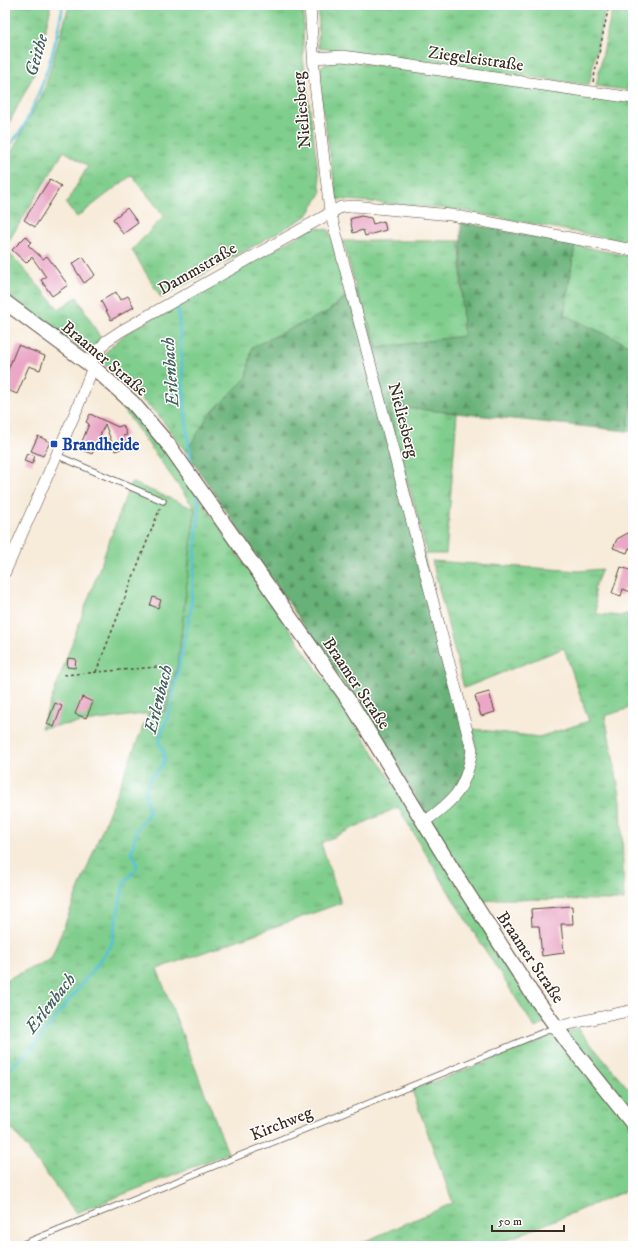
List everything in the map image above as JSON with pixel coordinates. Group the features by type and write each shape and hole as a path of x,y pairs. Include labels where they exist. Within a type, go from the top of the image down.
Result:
{"street":[{"name":"Nieliesberg","path":"310,5 311,45 314,58 315,84 330,211 472,750 469,769 462,787 448,805 424,822"},
{"name":"Ziegeleistraße","path":"314,58 343,56 633,98"},
{"path":"330,211 341,207 354,206 451,215 633,250"},
{"name":"Dammstraße","path":"91,366 106,341 121,331 330,211"},
{"name":"Braamer Straße","path":"5,302 91,366 133,403 168,444 352,705 499,943 556,1027 633,1124"},
{"path":"5,572 56,455 91,366"},
{"path":"556,1027 633,1010"}],"lane":[{"path":"56,455 163,501"},
{"name":"Kirchweg","path":"18,1246 556,1027"}],"path":[{"path":"591,92 609,5"},
{"path":"96,672 163,501"},
{"path":"64,676 167,666"}],"green space":[{"path":"5,5 50,5 50,11 34,74 5,131"},
{"path":"68,5 304,5 303,58 321,193 307,216 161,298 132,250 164,216 132,175 77,217 66,204 88,166 64,151 5,247 5,161 10,155 44,91"},
{"path":"319,5 606,5 589,85 318,48"},
{"path":"613,5 633,5 633,91 596,86"},
{"path":"335,59 633,101 633,243 460,210 337,199 318,80 320,67"},
{"path":"461,222 575,245 564,315 633,347 633,394 627,431 389,406 469,750 467,768 446,801 427,815 356,702 186,452 209,415 247,377 252,347 327,312 356,289 378,348 463,336"},
{"path":"314,227 329,230 348,294 327,312 252,347 247,377 209,415 186,452 159,416 100,360 125,334"},
{"path":"343,241 460,241 463,336 378,348 356,289"},
{"path":"575,245 633,257 633,347 564,315"},
{"path":"5,248 59,309 77,297 101,339 86,353 5,293"},
{"path":"107,386 118,394 168,452 366,741 546,1023 535,1028 459,909 398,807 321,843 341,903 157,969 228,1153 76,1213 5,1119 5,980 51,959 148,714 166,711 178,662 195,509"},
{"path":"633,394 633,431 627,431"},
{"path":"389,406 457,413 446,554 427,554"},
{"path":"131,482 195,509 178,662 165,711 41,728"},
{"path":"432,561 580,571 602,569 594,589 597,614 620,616 633,612 633,707 605,716 621,800 624,900 498,899 479,902 427,815 476,749 473,729 539,737 589,721 564,648 464,688"},
{"path":"577,1028 633,1094 633,1188 492,1246 354,1246 453,1203 412,1090"}],"building":[{"path":"50,179 61,186 35,227 24,220"},
{"path":"127,208 138,223 123,234 113,219"},
{"path":"361,216 371,218 373,224 384,221 386,230 365,236 363,230 353,233 350,219"},
{"path":"26,236 31,242 28,245 43,259 47,256 68,285 52,296 41,280 46,277 32,257 26,263 12,250"},
{"path":"83,257 95,275 84,283 72,264"},
{"path":"116,292 120,300 128,296 134,307 111,320 101,301"},
{"path":"18,345 45,356 40,370 29,366 17,394 5,389 5,377"},
{"path":"90,414 118,427 123,425 127,435 123,436 127,447 115,451 105,424 92,454 79,449 89,424 86,422"},
{"path":"38,436 50,442 43,456 31,451"},
{"path":"27,453 35,456 32,464 24,461"},
{"path":"628,533 633,535 633,549 629,548 627,553 613,548 617,539"},
{"path":"621,567 633,571 633,593 623,589 621,596 612,593"},
{"path":"153,597 161,600 158,608 150,605"},
{"path":"68,658 76,659 75,668 67,667"},
{"path":"489,692 495,712 481,716 475,696"},
{"path":"82,697 93,702 86,718 75,714"},
{"path":"55,703 62,706 54,727 47,724"},
{"path":"572,906 573,924 561,924 564,953 542,956 539,926 532,926 531,909"}],"waterway":[{"name":"Geithe","path":"5,151 24,126 43,82 53,52 63,5"},
{"name":"Erlenbach","path":"178,307 187,432 191,459"},
{"name":"Erlenbach","path":"5,1073 32,1048 111,946 124,883 137,868 136,859 131,853 137,829 149,813 145,793 146,788 151,778 164,762 164,752 159,742 170,709 191,608 199,505 197,496"}],"place":[{"name":"Brandheide","path":"54,444"}]}
